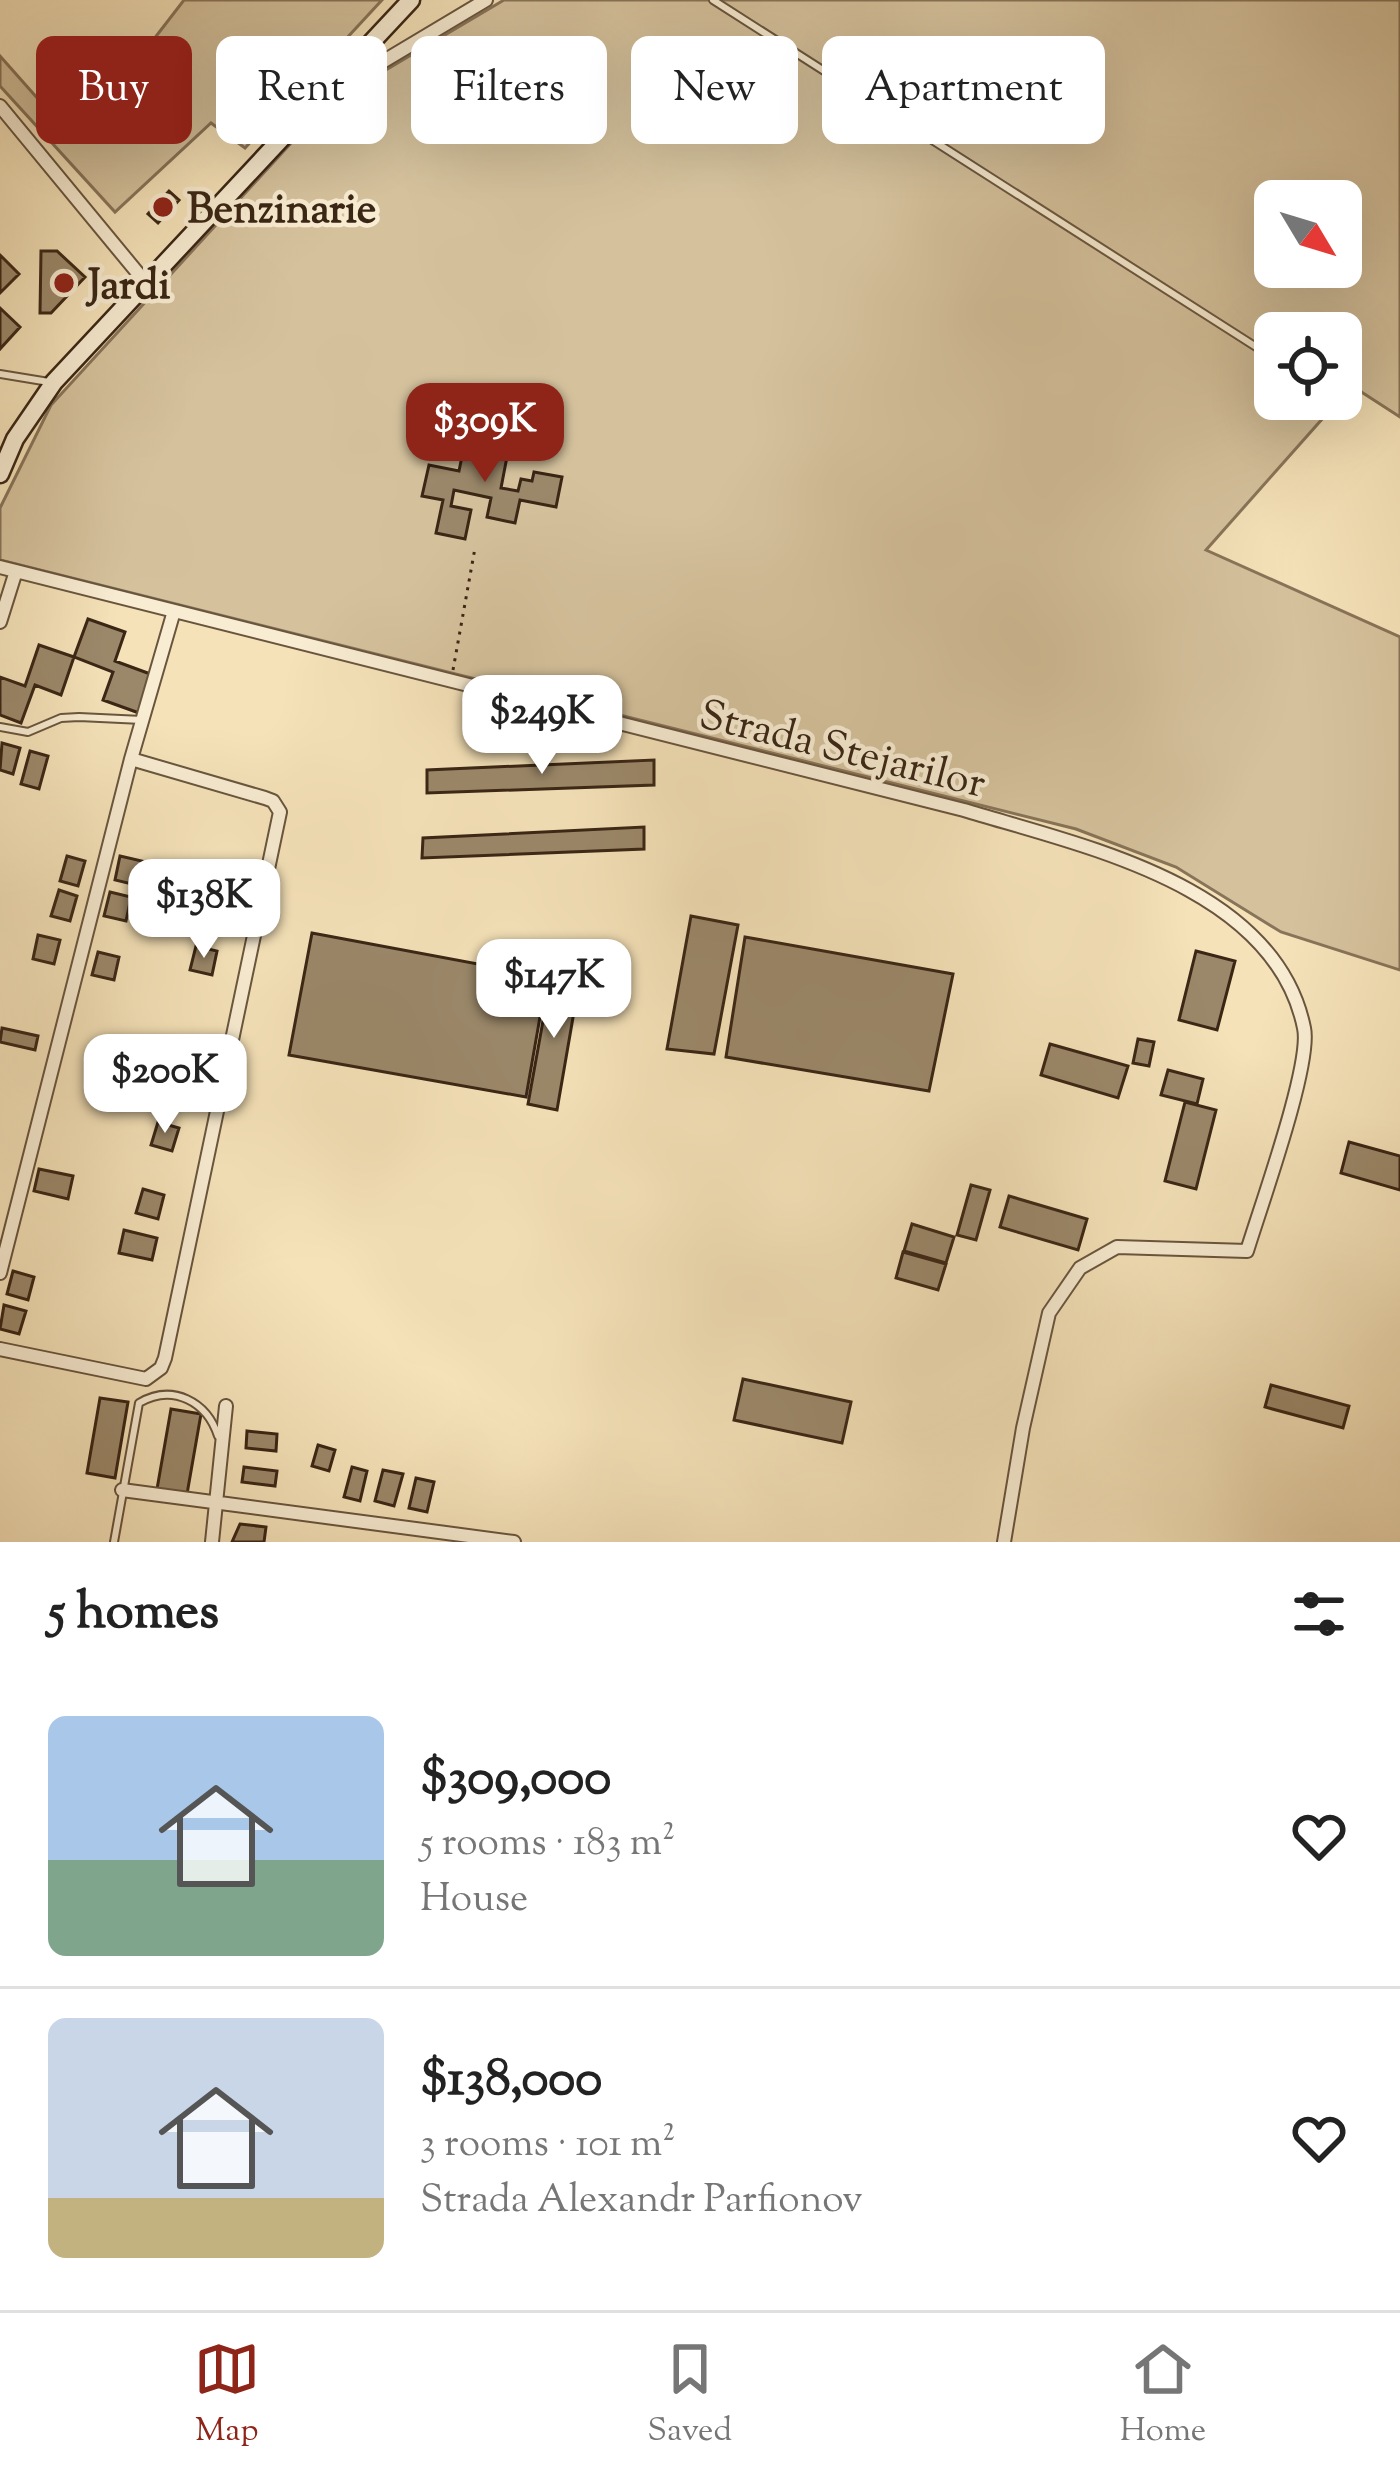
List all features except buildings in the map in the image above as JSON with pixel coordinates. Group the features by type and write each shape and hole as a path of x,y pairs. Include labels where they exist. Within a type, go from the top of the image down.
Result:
{"street":[{"path":"378,36 411,0"},
{"path":"387,59 486,0"},
{"path":"0,106 146,283"},
{"path":"0,474 15,439 54,382 275,144"},
{"name":"Strada Stejarilor","path":"0,567 964,811 1090,849 1182,885 1250,931 1283,975 1305,1030 1301,1068 1247,1251 1117,1247 1080,1268 1049,1312 1004,1542"},
{"path":"0,622 16,571"},
{"path":"0,1273 131,759 174,611"},
{"path":"0,1349 146,1379 165,1358 280,819 273,801 131,759"},
{"path":"212,1542 226,1406"},
{"path":"122,1490 514,1542"}],"lane":[{"path":"713,0 1254,346"},
{"path":"0,374 54,382"},
{"path":"0,727 28,732 79,716 142,720"},
{"path":"114,1542 139,1403 151,1397 189,1399 212,1417 222,1448"}],"path":[{"path":"451,681 475,548"}],"shaded area":[{"path":"184,0 382,0 349,36 216,36 216,127 211,123 192,141 192,36 156,36"},
{"path":"504,0 1400,0 1400,417 1362,392 1362,312 1254,312 1254,420 1321,420 1206,550 1400,637 1400,970 1281,932 1176,867 1076,829 0,560 0,508 51,405 290,144 387,144 387,69 411,55 411,144 607,144 607,36 443,36"},
{"path":"0,56 36,97 36,125 0,86"},
{"path":"53,144 188,144 115,212"}],"place":[{"name":"Benzinarie","path":"163,207"},
{"name":"Jardi","path":"64,283"}]}
